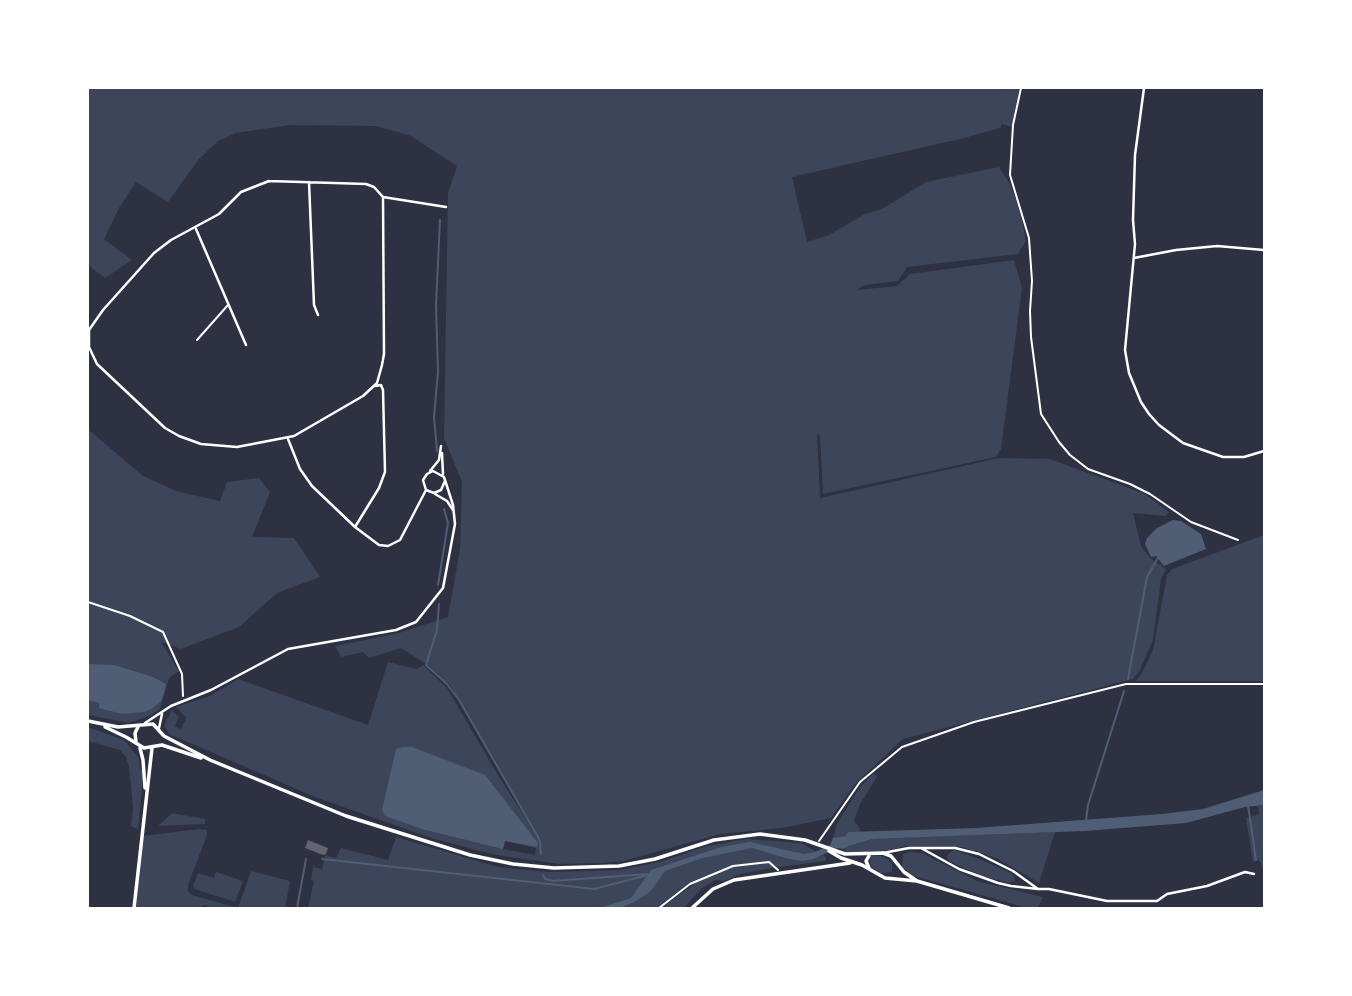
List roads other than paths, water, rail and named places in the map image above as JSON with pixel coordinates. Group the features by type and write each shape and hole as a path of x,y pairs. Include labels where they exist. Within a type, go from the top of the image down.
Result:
{"street":[{"path":"1144,88 1135,155 1134,258 1125,350 1129,373 1140,402 1159,425 1191,446 1213,454 1233,457 1265,451"},
{"path":"355,527 379,488 385,472 381,385 375,386 363,396 288,439 222,447 189,440 160,424 97,364 89,347 88,329 154,253 171,240 219,214 241,192 270,180 366,184 374,187 383,197 446,207"},
{"path":"309,182 314,305 318,316"},
{"path":"375,386 384,354 383,197"},
{"path":"195,228 246,345"},
{"path":"1134,258 1217,246 1265,250"},
{"path":"288,439 300,469 312,486 355,527 379,545 393,545 402,536 426,490"},
{"path":"145,804 145,772 135,733 144,723 295,646 396,630 416,622 443,588 454,531 454,512 444,479 441,446 439,460 423,482 426,490 447,501 454,512"},
{"path":"427,474 436,471 444,479"},
{"path":"432,493 441,490 444,479"},
{"path":"134,908 153,747 159,740 163,711"},
{"path":"88,721 138,745 169,747 210,760"},
{"path":"100,725 124,727 153,724 171,741 210,760 346,816 470,855 533,867 619,866 655,859 714,840 747,835 790,837 819,845 841,858 888,878 917,881 1009,908"},
{"path":"921,848 958,869 998,883 1049,888 1107,901 1157,901 1167,894 1207,886 1245,872 1254,874"},
{"path":"834,853 955,848 979,854 1013,871 1038,889"},
{"path":"888,878 895,872 895,861 901,850"},
{"path":"870,853 866,861 870,870"},
{"path":"883,853 917,881"},
{"path":"825,868 841,858 857,854"},
{"path":"692,908 713,889 723,884 779,872 855,862"}],"lane":[{"path":"197,340 229,304"}],"waterway":[{"path":"437,451 434,417 438,372 436,305 440,220"},
{"path":"438,585 448,523 444,509"},
{"path":"1128,679 1147,577 1159,556"},
{"path":"439,604 437,630 426,665 447,684 459,700 538,837 541,854"},
{"path":"1086,821 1088,805 1124,691"},
{"path":"1248,805 1256,860"},
{"path":"297,908 306,859"},
{"path":"322,859 594,889 648,875"},
{"path":"543,875 545,879 553,881 648,874"}]}
